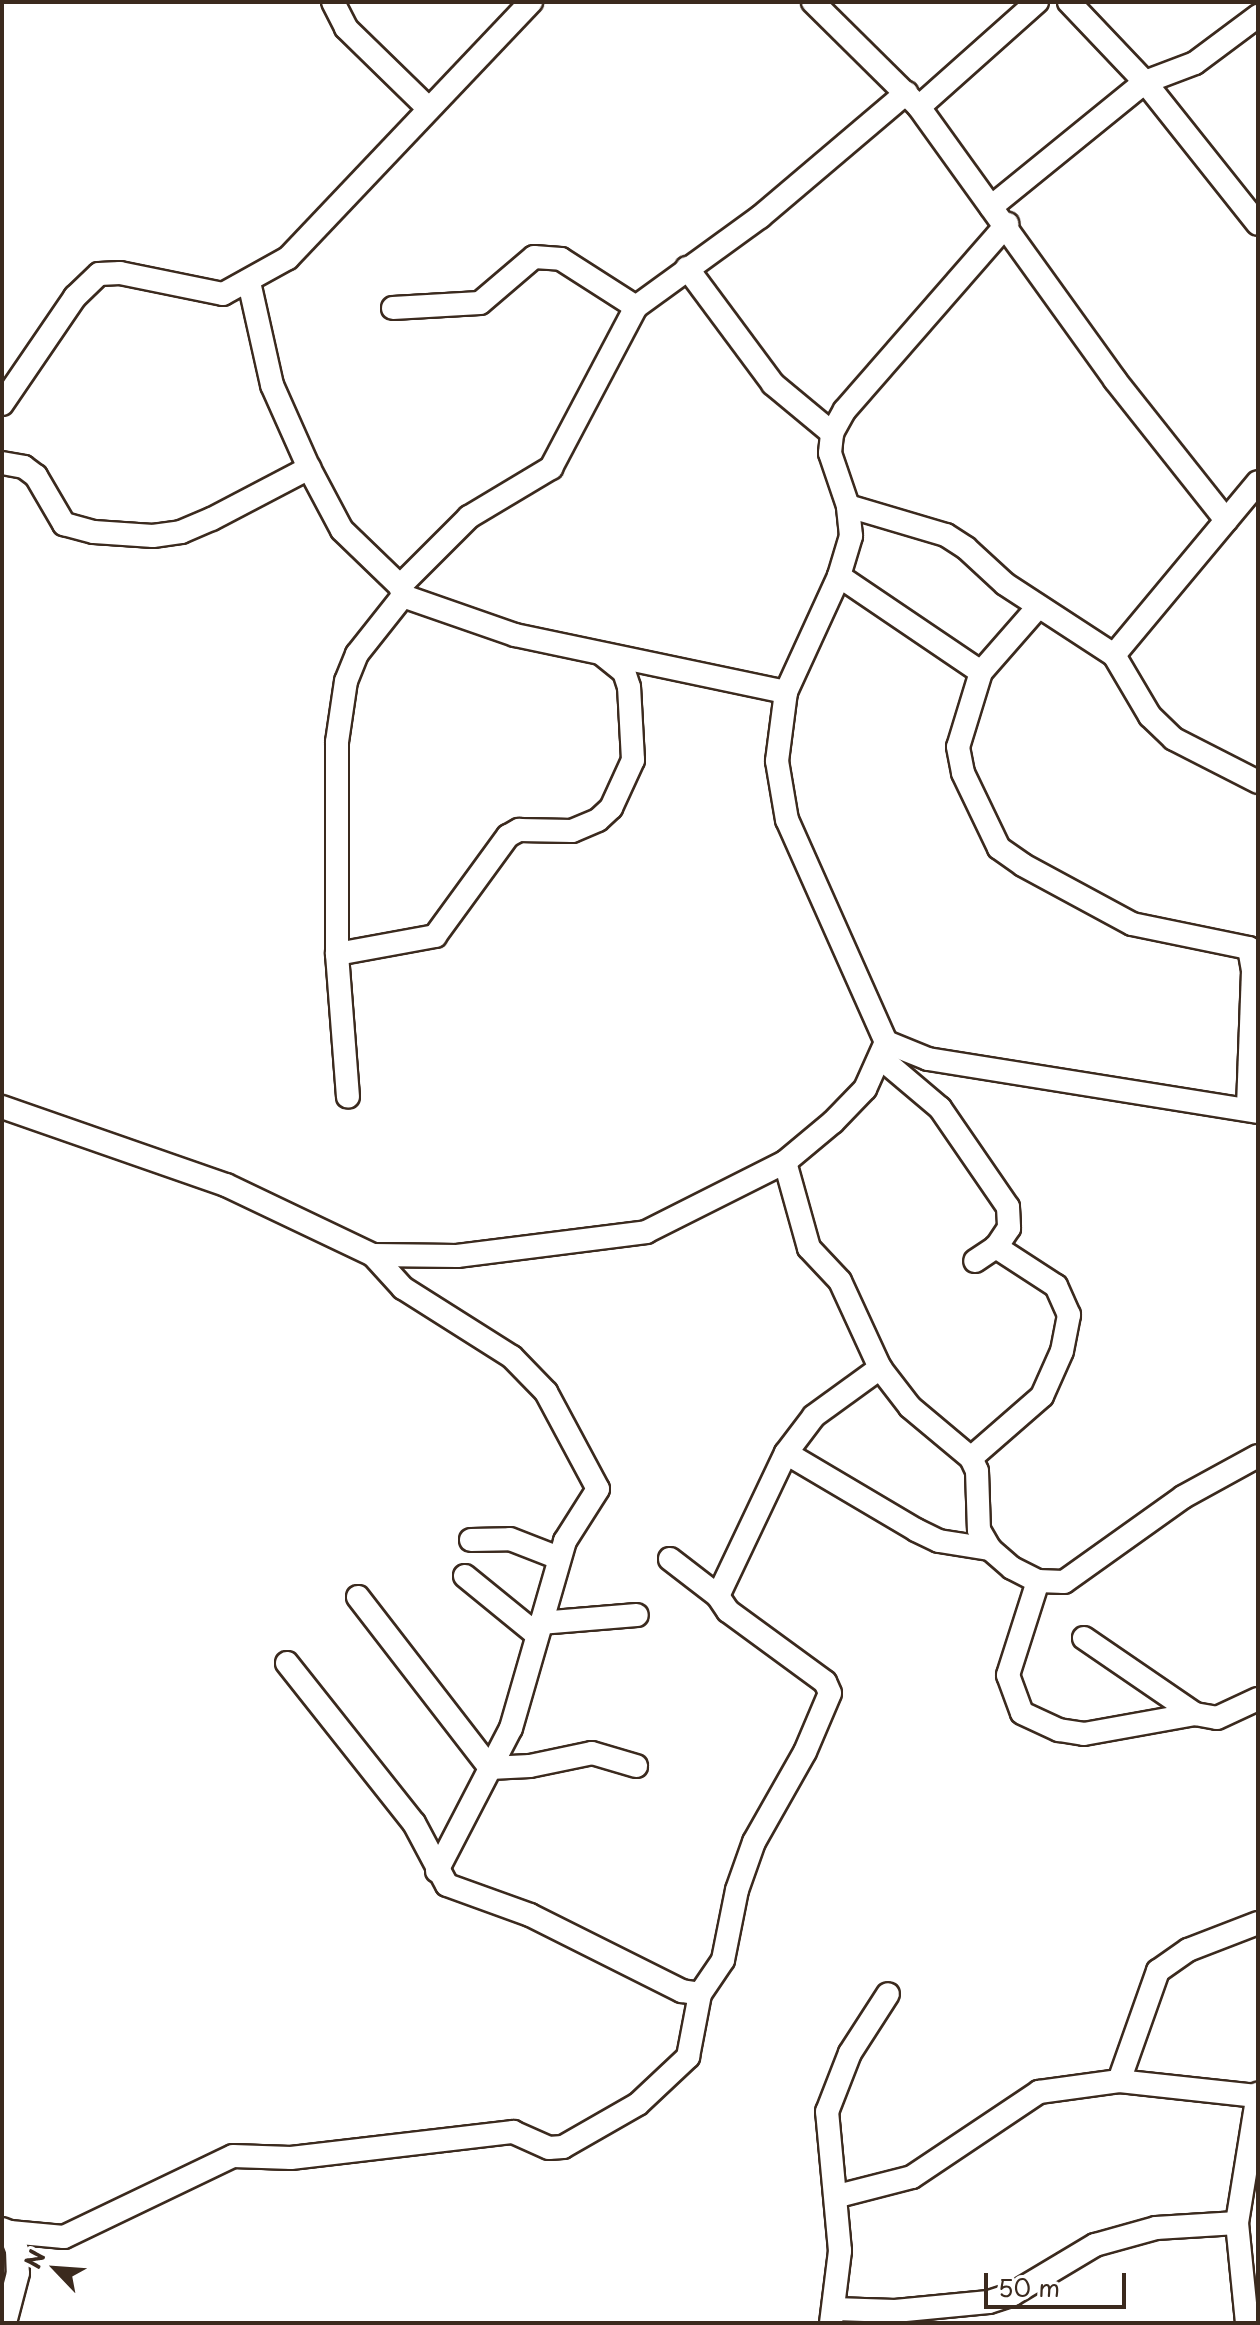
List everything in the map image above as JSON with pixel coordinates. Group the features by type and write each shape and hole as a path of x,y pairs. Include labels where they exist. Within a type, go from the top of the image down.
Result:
{"street":[{"path":"333,2 346,28 427,107"},
{"path":"2,404 75,297 99,274 120,273 217,294 249,282 303,244 427,107 531,2"},
{"path":"813,2 913,100 991,207 1007,224 1115,380 1226,520"},
{"path":"348,1097 337,954 337,742 346,681 357,654 401,591 469,517 551,468 636,307 760,217 1037,2"},
{"path":"1069,2 1145,82 1258,224"},
{"path":"991,207 1145,82 1195,63 1258,16"},
{"path":"975,1261 996,1247 1009,1228 1008,1207 940,1108 884,1050 787,820 777,761 786,692 839,576 851,536 848,506 830,453 832,433 845,410 1007,224"},
{"path":"393,308 480,303 534,257 561,259 636,307"},
{"path":"687,268 773,384 832,433"},
{"path":"249,282 272,385 309,468 342,530 363,556 401,591 515,635 756,681 786,692"},
{"path":"2,463 24,467 36,476 64,524 153,536 181,532 212,519 309,468"},
{"path":"1114,655 1258,482"},
{"path":"848,506 946,535 1038,607 1114,655 1150,716 1174,739 1258,782"},
{"path":"839,576 981,672"},
{"path":"884,1050 1144,1097 1253,1110 1253,971 1249,948 1132,924 999,848 963,773 958,747 981,672 1038,607"},
{"path":"337,954 435,936 508,836 519,830 572,831 598,820 611,808 633,760 629,687 624,672 602,654"},
{"path":"373,1255 457,1256 646,1232 785,1162 865,1089 884,1050"},
{"path":"2,1107 226,1185 373,1255 403,1288 512,1357 560,1413 598,1489 559,1558 511,1728 437,1871"},
{"path":"785,1162 809,1248 840,1281 880,1368 910,1407 971,1458 977,1471 979,1530 990,1549 1012,1568 1038,1581 1064,1582 1183,1497 1258,1456"},
{"path":"971,1458 1042,1396 1062,1351 1069,1315 1056,1286 996,1247"},
{"path":"718,1596 786,1453 814,1416 880,1368"},
{"path":"786,1453 927,1536 990,1549"},
{"path":"471,1540 510,1539 559,1558"},
{"path":"5,2323 18,2273 6,2230 64,2237 81,2224 233,2156 291,2158 513,2132 549,2148 563,2147 638,2104 688,2057 700,1994 723,1960 737,1890 754,1842 805,1752 830,1693 825,1682 728,1611 718,1596 670,1559"},
{"path":"465,1576 538,1628 637,1615"},
{"path":"1038,1581 1008,1675 1022,1713 1059,1730 1084,1734 1195,1714 1217,1718 1258,1699"},
{"path":"358,1597 490,1768"},
{"path":"1084,1638 1195,1714"},
{"path":"287,1663 414,1823 447,1885 530,1915 682,1991 700,1994"},
{"path":"490,1768 530,1766 592,1753 636,1766"},
{"path":"1119,2081 1158,1971 1188,1950 1258,1923"},
{"path":"888,1994 850,2053 827,2112 838,2196 840,2251 832,2316 989,2302 1013,2294 1095,2245 1156,2228 1237,2223"},
{"path":"838,2196 912,2177 1039,2092 1119,2081 1258,2095 1237,2223 1247,2323"}]}
